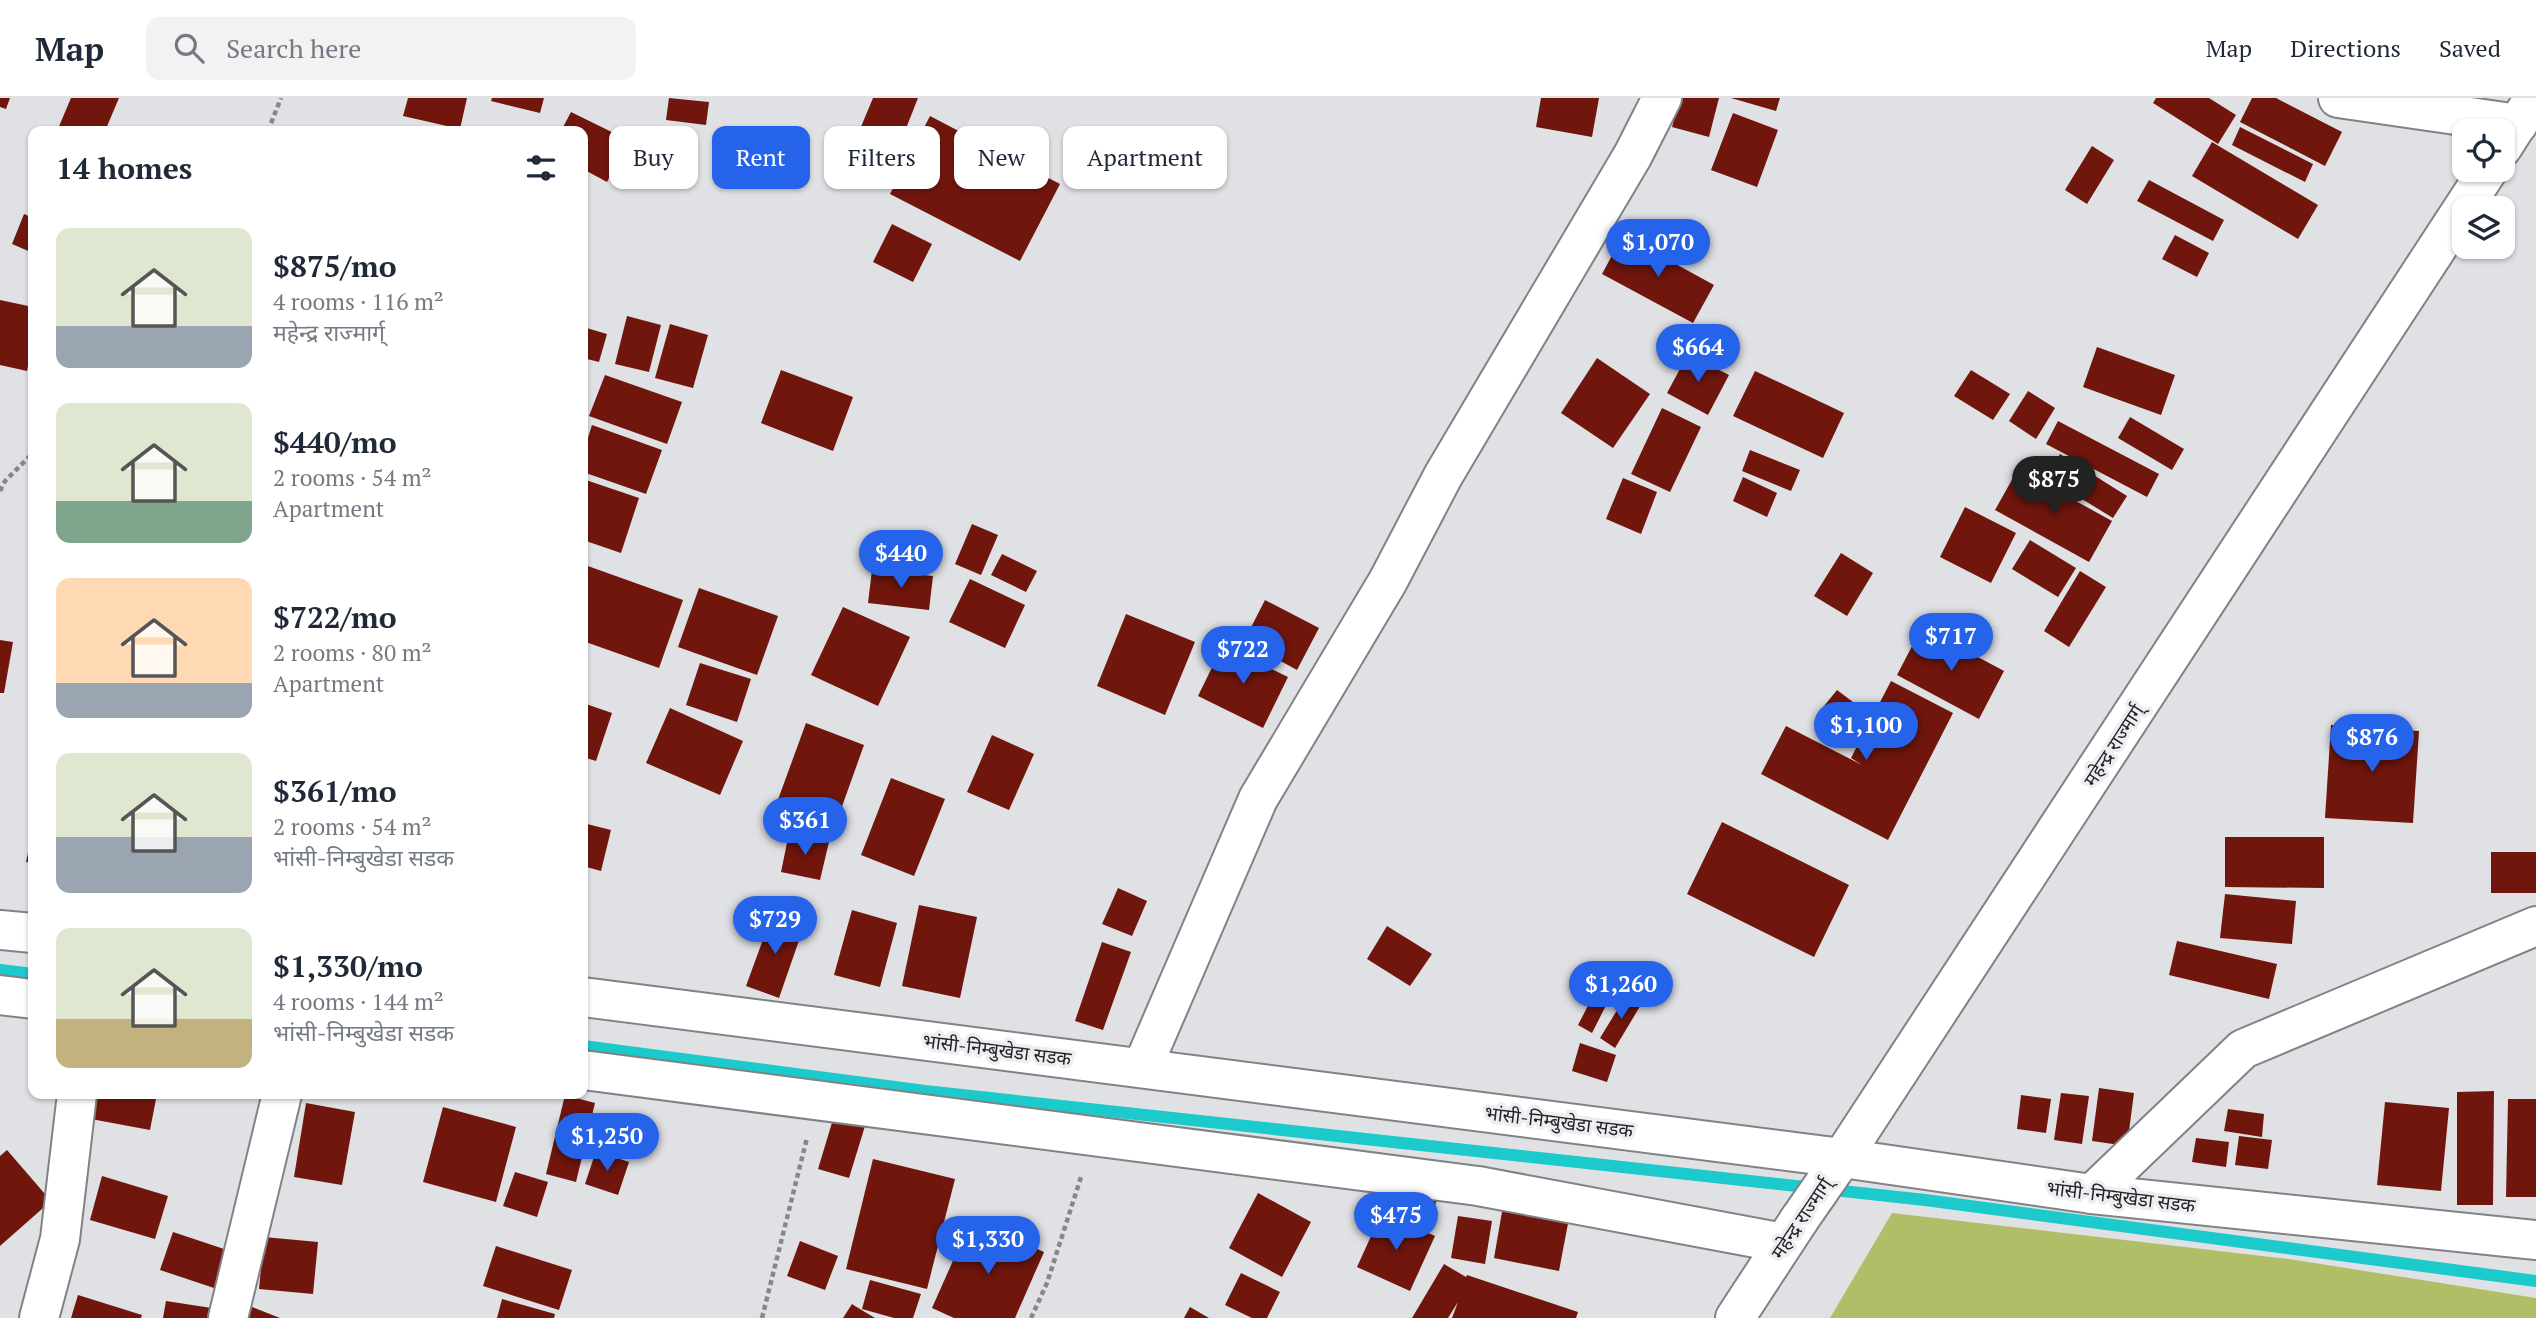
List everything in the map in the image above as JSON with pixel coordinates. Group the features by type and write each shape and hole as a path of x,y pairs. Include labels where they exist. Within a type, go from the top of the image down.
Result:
{"main road":[{"path":"1142,1068 1258,799 1388,581 1443,476 1633,155 1662,98"},
{"path":"2338,98 2518,123"},
{"name":"महेन्द्र राज्मार्ग्","path":"1735,1318 2480,182"},
{"path":"2092,1194 2243,1049 2536,926"},
{"path":"0,930 28,933"},
{"path":"0,995 28,998"},
{"name":"भांसी-निम्बुखेडा सडक","path":"588,998 1142,1068 1838,1164 2092,1194 2536,1240"},
{"path":"588,1071 1478,1186 1791,1231"},
{"path":"39,1318 60,1239 76,1099"},
{"path":"228,1318 281,1099"}],"path":[{"path":"270,126 281,98"},
{"path":"0,491 5,481 28,458"},
{"path":"762,1318 817,1100"},
{"path":"1031,1318 1047,1283 1094,1136"}],"green space":[{"path":"1892,1213 2289,1259 2536,1298 2536,1318 1830,1318"}],"building":[{"path":"0,98 10,98 6,109 0,107"},
{"path":"71,98 119,98 107,126 59,126"},
{"path":"408,98 467,98 461,126 447,126 403,116"},
{"path":"492,98 544,98 540,113 491,101"},
{"path":"669,98 709,102 706,125 666,120"},
{"path":"873,98 918,98 907,126 861,126"},
{"path":"1541,98 1599,98 1592,137 1536,127"},
{"path":"1680,98 1719,98 1709,137 1672,127"},
{"path":"1731,98 1780,98 1776,111"},
{"path":"2156,98 2209,98 2236,115 2218,144 2153,103"},
{"path":"2252,98 2276,98 2342,132 2325,166 2240,122"},
{"path":"571,112 609,131 607,182 588,172 588,126 564,126"},
{"path":"1733,113 1778,130 1757,187 1711,170"},
{"path":"930,116 954,129 954,189 1049,189 1049,178 1060,184 1020,261 890,194 893,189 940,189 940,126 925,126"},
{"path":"2240,127 2313,164 2305,182 2232,145"},
{"path":"2212,142 2318,205 2298,239 2192,176"},
{"path":"2092,146 2114,160 2087,204 2065,190"},
{"path":"2149,180 2224,220 2213,241 2137,201"},
{"path":"24,214 28,216 28,251 12,244"},
{"path":"892,224 932,244 913,282 873,262"},
{"path":"1623,235 1714,285 1693,323 1602,274"},
{"path":"2175,235 2209,253 2197,277 2162,259"},
{"path":"0,300 28,306 27,371 0,365"},
{"path":"627,316 661,325 649,372 615,364"},
{"path":"670,324 708,335 693,388 655,378"},
{"path":"588,328 607,334 599,362 588,359"},
{"path":"2097,347 2175,375 2161,415 2083,387"},
{"path":"1688,354 1729,375 1708,415 1667,393"},
{"path":"1597,358 1650,394 1613,448 1561,413"},
{"path":"781,370 853,397 833,451 761,423"},
{"path":"1971,370 2010,394 1993,420 1954,396"},
{"path":"1755,371 1844,413 1823,458 1733,416"},
{"path":"605,375 682,402 667,444 589,416"},
{"path":"2028,391 2055,408 2036,439 2009,421"},
{"path":"1662,408 1701,427 1670,492 1631,474"},
{"path":"2130,417 2184,449 2172,470 2118,438"},
{"path":"2058,421 2159,474 2147,497 2046,444"},
{"path":"592,425 662,450 646,494 588,474 588,438"},
{"path":"1750,450 1800,470 1791,491 1742,471"},
{"path":"2060,454 2127,496 2113,518 2046,477"},
{"path":"2018,469 2112,521 2089,562 1995,510"},
{"path":"1743,477 1777,493 1767,517 1733,501"},
{"path":"1623,478 1657,492 1641,534 1606,519"},
{"path":"588,481 639,498 621,553 588,542"},
{"path":"1965,507 2016,533 1991,583 1940,557"},
{"path":"972,524 998,535 981,575 955,564"},
{"path":"2030,540 2076,568 2058,597 2012,569"},
{"path":"1841,553 1873,573 1847,616 1814,596"},
{"path":"1002,554 1037,571 1026,592 991,575"},
{"path":"588,566 683,600 659,668 588,643"},
{"path":"872,570 933,576 929,610 868,603"},
{"path":"2080,571 2106,587 2069,647 2044,631"},
{"path":"970,579 1025,605 1005,648 949,622"},
{"path":"699,588 778,616 757,675 678,647"},
{"path":"1265,600 1319,628 1297,670 1244,641"},
{"path":"843,607 910,637 878,706 811,675"},
{"path":"1126,614 1195,642 1165,715 1097,686"},
{"path":"1922,627 2004,671 1979,719 1897,675"},
{"path":"0,640 13,642 4,693 0,693"},
{"path":"1223,645 1288,677 1263,728 1198,696"},
{"path":"700,663 751,679 737,722 686,705"},
{"path":"1891,681 1953,713 1888,840 1761,774 1786,726 1862,765 1851,758"},
{"path":"1837,690 1865,711 1850,732 1820,711"},
{"path":"588,705 612,713 596,761 588,759"},
{"path":"670,708 743,741 720,795 646,763"},
{"path":"806,723 864,745 835,826 776,805"},
{"path":"2331,725 2419,731 2413,823 2325,818"},
{"path":"992,735 1034,754 1009,810 967,792"},
{"path":"891,778 945,799 914,876 861,855"},
{"path":"1722,822 1849,885 1814,957 1687,894"},
{"path":"588,824 611,830 601,871 588,867"},
{"path":"789,833 829,842 820,880 781,872"},
{"path":"2225,837 2324,837 2324,888 2225,887"},
{"path":"2491,852 2536,852 2536,893 2491,893"},
{"path":"1118,888 1147,901 1132,936 1102,924"},
{"path":"2225,894 2296,901 2292,944 2220,938"},
{"path":"919,905 977,917 960,998 902,986"},
{"path":"852,910 897,923 880,987 834,975"},
{"path":"772,915 804,926 779,998 746,986"},
{"path":"1387,926 1432,954 1410,986 1367,959"},
{"path":"2177,941 2277,964 2269,999 2169,975"},
{"path":"1102,942 1131,952 1103,1030 1075,1021"},
{"path":"1609,965 1623,972 1592,1033 1578,1025"},
{"path":"1627,994 1642,1003 1615,1048 1600,1038"},
{"path":"1580,1043 1616,1055 1607,1082 1572,1071"},
{"path":"2099,1088 2134,1093 2127,1146 2092,1141"},
{"path":"2494,1091 2493,1205 2457,1205 2457,1092"},
{"path":"2061,1093 2089,1096 2082,1144 2054,1140"},
{"path":"2021,1095 2051,1099 2046,1133 2017,1129"},
{"path":"95,1099 156,1099 150,1130 91,1119"},
{"path":"564,1099 595,1103 576,1182 546,1174"},
{"path":"2508,1099 2536,1099 2536,1197 2506,1197"},
{"path":"2385,1102 2449,1108 2441,1191 2377,1185"},
{"path":"306,1103 355,1112 342,1185 294,1177"},
{"path":"443,1107 516,1127 496,1202 423,1182"},
{"path":"2228,1109 2264,1114 2262,1137 2224,1131"},
{"path":"834,1116 865,1126 849,1178 818,1169"},
{"path":"2239,1136 2272,1140 2268,1169 2235,1165"},
{"path":"2196,1138 2229,1142 2226,1167 2192,1162"},
{"path":"7,1150 51,1201 0,1246 0,1156"},
{"path":"596,1151 629,1162 618,1195 585,1184"},
{"path":"873,1159 955,1179 927,1289 846,1269"},
{"path":"515,1172 548,1182 537,1217 503,1206"},
{"path":"102,1176 168,1196 155,1239 90,1220"},
{"path":"1402,1179 1439,1195 1429,1220 1392,1205"},
{"path":"1258,1193 1311,1222 1282,1277 1229,1248"},
{"path":"1503,1206 1569,1218 1559,1271 1494,1258"},
{"path":"1382,1212 1435,1236 1410,1291 1357,1267"},
{"path":"1458,1216 1492,1221 1485,1264 1451,1258"},
{"path":"971,1220 1044,1252 1015,1318 954,1318 932,1308"},
{"path":"173,1232 230,1251 217,1289 160,1270"},
{"path":"264,1237 318,1242 313,1294 259,1289"},
{"path":"800,1241 838,1256 825,1290 787,1276"},
{"path":"496,1246 572,1270 559,1310 483,1286"},
{"path":"1444,1264 1466,1277 1467,1275 1578,1312 1576,1318 1452,1318 1458,1302 1448,1318 1412,1318"},
{"path":"1241,1273 1280,1292 1267,1318 1252,1318 1225,1305"},
{"path":"870,1280 921,1294 913,1318 894,1318 862,1309"},
{"path":"78,1295 142,1315 141,1318 71,1318"},
{"path":"502,1299 555,1314 554,1318 497,1318"},
{"path":"166,1301 218,1309 217,1318 163,1318"},
{"path":"852,1304 855,1306 875,1318 843,1318"},
{"path":"252,1307 280,1318 248,1318"},
{"path":"1190,1307 1209,1318 1184,1318"}],"waterway":[{"path":"0,970 28,973"},
{"path":"588,1047 925,1091 1925,1200 2536,1281"}]}
